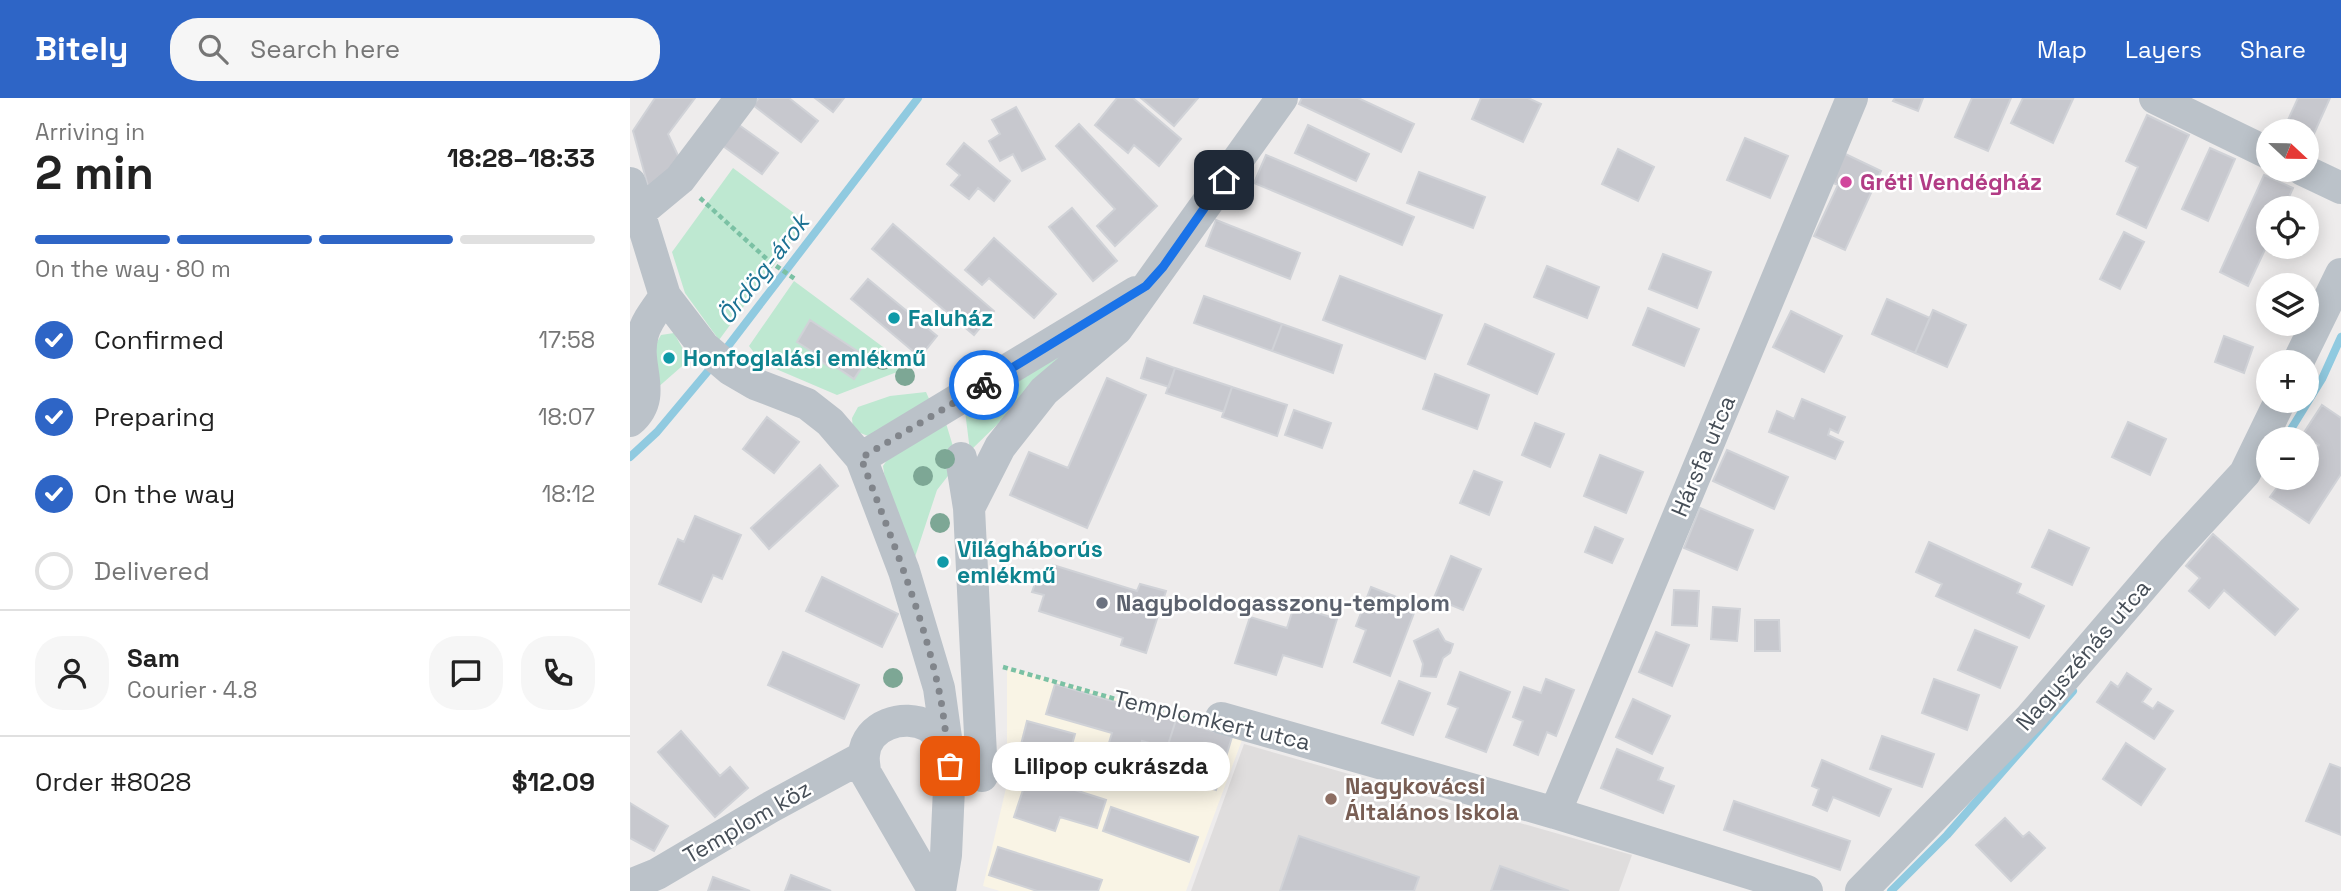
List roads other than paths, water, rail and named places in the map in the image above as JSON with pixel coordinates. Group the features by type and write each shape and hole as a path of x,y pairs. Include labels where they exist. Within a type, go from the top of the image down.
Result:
{"street":[{"path":"639,213 680,180 741,98"},
{"path":"969,508 1000,447 1044,391 1117,329 1282,98"},
{"name":"Hársfa utca","path":"1555,813 1852,98"},
{"path":"2155,98 2256,147"},
{"path":"2319,178 2341,188"},
{"path":"630,183 665,296 719,361 755,384 807,404 830,422 861,458 904,571 939,688 950,766 940,891"},
{"path":"2304,350 2341,274"},
{"path":"861,458 1146,286"},
{"path":"630,421 640,412 645,399 640,351 643,333 665,296"},
{"name":"Nagyszénás utca","path":"1861,891 2030,718 2174,550 2245,473 2274,413"},
{"path":"961,458 969,508 982,776"},
{"name":"Templomkert utca","path":"1221,718 1555,813 1807,891"},
{"path":"934,891 865,772 863,757 876,732 889,723 909,719 930,727 947,747"},
{"name":"Templom köz","path":"630,885 657,874 863,757"}],"waterway":[{"name":"Ördög-árok","path":"722,354 918,98"},
{"path":"2292,427 2322,379 2341,337"},
{"name":"Ördög-árok","path":"630,457 657,432 714,364"},
{"path":"1891,891 1947,835 2073,691"}],"place":[{"name":"Gréti Vendégház","path":"1846,182"},
{"name":"Faluház","path":"894,318"},
{"name":"Honfoglalási emlékmű","path":"669,358"},
{"name":"Világháborús emlékmű","path":"943,562"},
{"name":"Nagyboldogasszony-templom","path":"1102,603"},
{"name":"Lilipop cukrászda","path":"950,766"},
{"name":"Nagykovácsi Általános Iskola","path":"1331,799"}]}
